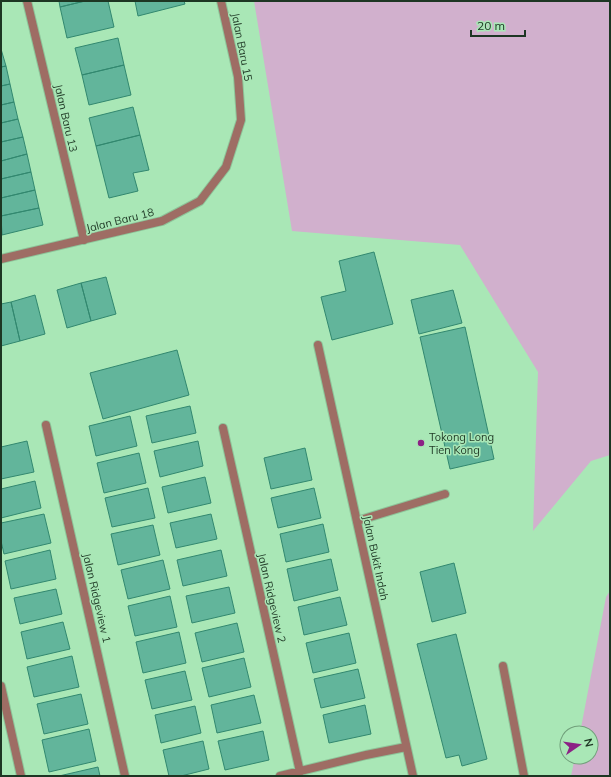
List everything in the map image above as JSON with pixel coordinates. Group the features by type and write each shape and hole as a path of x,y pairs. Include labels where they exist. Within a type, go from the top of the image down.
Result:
{"street":[{"name":"Jalan Baru 13","path":"27,1 84,240"},
{"name":"Jalan Baru 15","path":"221,1 238,77 241,120 226,167"},
{"name":"Jalan Baru 18","path":"1,259 162,221 200,201 226,167"},
{"name":"Jalan Bukit Indah","path":"318,345 413,776"},
{"name":"Jalan Ridgeview 1","path":"46,425 125,776"},
{"name":"Jalan Ridgeview 2","path":"223,428 300,772"},
{"path":"357,521 445,494"},
{"path":"503,666 524,776"},
{"path":"1,686 21,776"},
{"path":"283,776 366,755 406,747"}],"shaded area":[{"path":"254,1 610,1 610,455 591,461 533,531 538,372 460,245 292,231"},
{"path":"610,591 610,776 571,776 573,765 599,765 599,725 582,725 606,597"}],"building":[{"path":"59,1 85,1 60,7"},
{"path":"85,1 108,1 114,27 67,38 60,7"},
{"path":"135,1 184,1 185,4 138,16"},
{"path":"118,38 124,65 82,75 75,48"},
{"path":"1,49 6,66 1,67"},
{"path":"124,65 131,95 89,105 82,75"},
{"path":"6,66 10,84 1,86 1,67"},
{"path":"10,84 14,102 1,105 1,86"},
{"path":"14,102 18,119 1,123 1,105"},
{"path":"133,107 140,135 96,146 89,118"},
{"path":"18,119 23,137 1,142 1,123"},
{"path":"140,135 149,170 133,173 138,191 109,198 96,146"},
{"path":"23,137 27,154 1,161 1,142"},
{"path":"27,154 31,172 1,179 1,161"},
{"path":"31,172 35,190 1,198 1,179"},
{"path":"35,190 39,208 1,216 1,198"},
{"path":"39,208 43,225 2,235 1,216"},
{"path":"374,252 393,324 332,340 321,297 346,291 339,261"},
{"path":"106,277 116,314 91,321 81,283"},
{"path":"81,283 91,321 67,328 57,290"},
{"path":"453,290 462,323 419,334 411,300"},
{"path":"35,295 45,334 20,341 11,302"},
{"path":"11,302 20,341 1,346 1,304"},
{"path":"465,327 494,459 450,469 420,337"},
{"path":"177,350 189,395 103,419 90,373"},
{"path":"190,406 196,433 152,443 146,416"},
{"path":"130,416 137,446 96,456 89,426"},
{"path":"27,441 34,472 1,479 1,447"},
{"path":"198,441 203,466 160,477 154,451"},
{"path":"305,448 312,480 271,489 264,458"},
{"path":"139,453 146,483 104,493 97,463"},
{"path":"205,477 211,503 168,513 162,487"},
{"path":"35,481 41,508 1,518 1,489"},
{"path":"148,488 155,518 112,527 105,498"},
{"path":"314,488 321,518 278,528 271,498"},
{"path":"44,514 51,543 4,554 1,541 1,523"},
{"path":"211,514 217,539 176,548 170,523"},
{"path":"323,524 329,552 286,562 280,534"},
{"path":"153,525 160,555 118,565 111,534"},
{"path":"50,550 56,579 11,589 5,561"},
{"path":"221,550 227,576 183,586 177,560"},
{"path":"331,559 338,590 294,601 287,569"},
{"path":"163,560 170,589 128,599 121,570"},
{"path":"454,563 466,613 432,622 420,572"},
{"path":"229,587 235,613 192,623 186,596"},
{"path":"56,589 62,614 20,624 14,598"},
{"path":"170,596 177,627 135,636 128,606"},
{"path":"340,597 347,625 304,635 298,607"},
{"path":"63,622 70,649 27,659 21,632"},
{"path":"237,623 244,652 202,662 195,633"},
{"path":"179,632 186,663 143,673 136,642"},
{"path":"349,633 356,663 313,673 306,643"},
{"path":"456,634 487,759 462,766 459,755 446,758 417,644"},
{"path":"72,656 79,687 34,697 27,667"},
{"path":"244,658 251,687 209,697 202,668"},
{"path":"358,669 365,698 321,708 314,679"},
{"path":"185,671 192,700 152,709 145,680"},
{"path":"81,694 88,724 44,734 37,704"},
{"path":"254,695 261,723 217,733 211,705"},
{"path":"365,705 371,734 329,743 323,715"},
{"path":"195,706 201,733 161,743 155,715"},
{"path":"89,729 96,761 49,772 42,740"},
{"path":"263,731 269,760 225,770 218,741"},
{"path":"203,741 209,769 181,776 169,776 163,750"},
{"path":"98,767 100,776 59,776"}],"place":[{"name":"Tokong Long Tien Kong","path":"421,443"}]}
